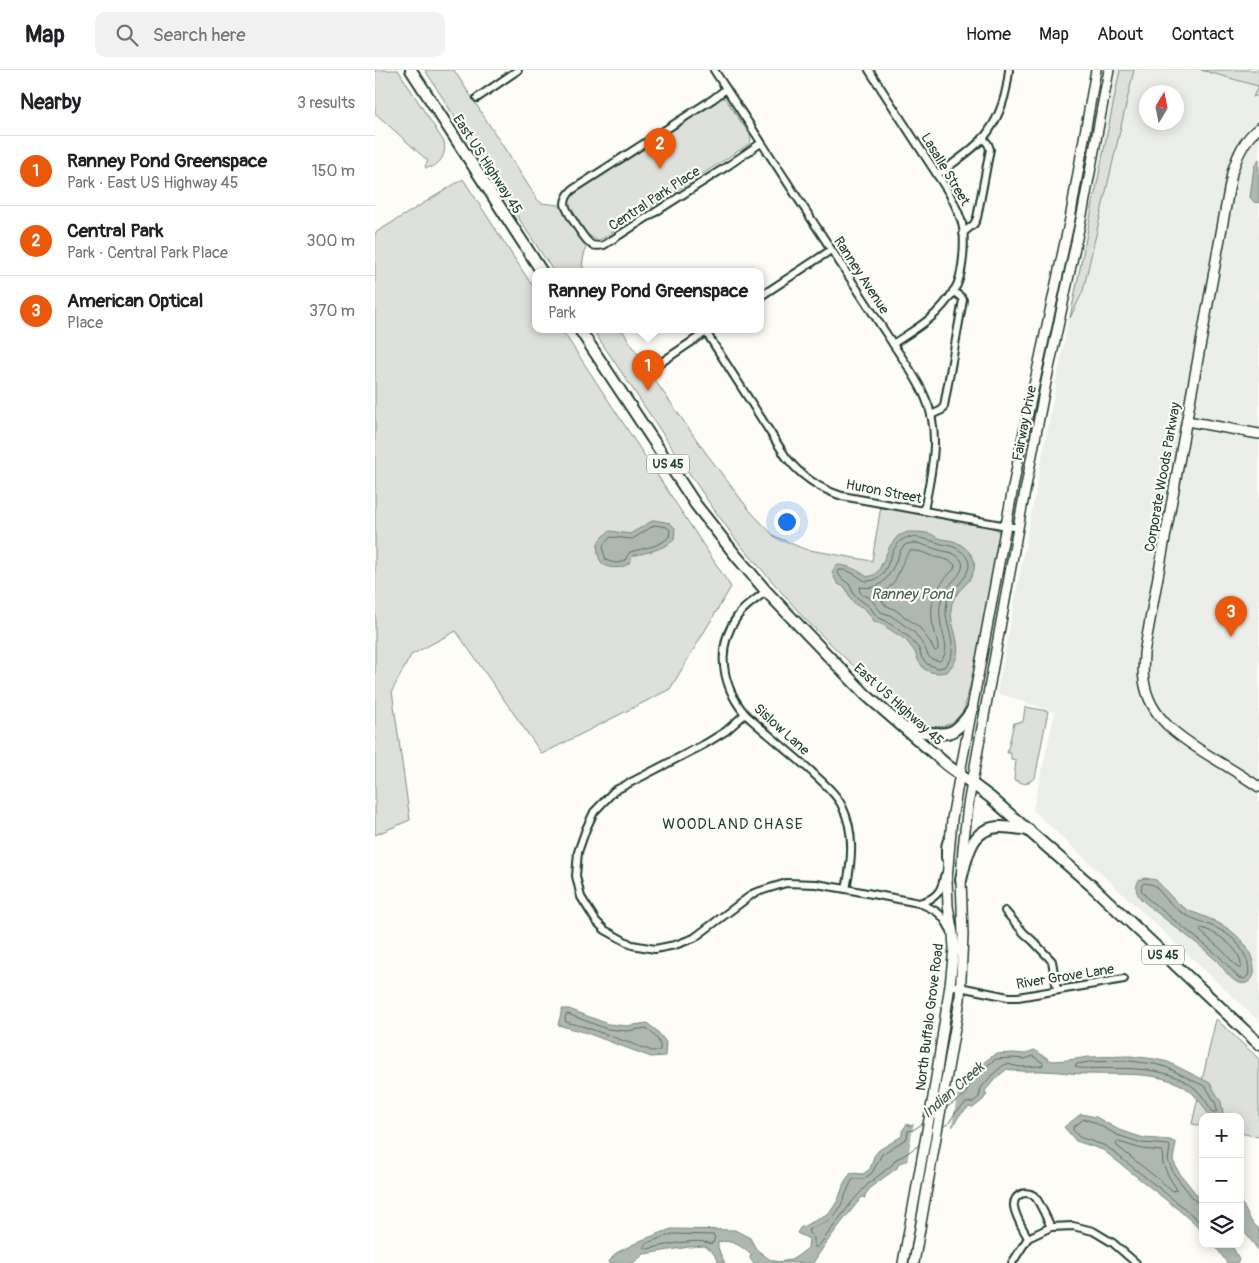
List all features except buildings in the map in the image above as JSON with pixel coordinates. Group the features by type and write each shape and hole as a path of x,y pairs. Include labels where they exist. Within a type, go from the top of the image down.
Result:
{"main road":[{"name":"East US Highway 45","path":"411,70 539,268"},
{"name":"Fairway Drive","path":"960,774 1020,450 1070,218 1096,70"},
{"name":"Fairway Drive","path":"972,783 1017,528 1083,210 1109,70"},
{"name":"Corporate Woods Parkway","path":"1259,128 1244,145 1232,173 1144,653 1143,679 1151,704 1166,726 1187,742 1259,786"},
{"name":"East US Highway 45","path":"582,333 696,505 766,592 866,695 947,765 990,797 1029,830 1093,887 1259,1044"},
{"path":"1187,421 1259,434"},
{"path":"903,727 927,733 949,732 963,723 972,710"},
{"name":"North Buffalo Grove Road","path":"903,1263 946,1021 953,948 947,879 951,834 960,774"},
{"name":"North Buffalo Grove Road","path":"914,1263 962,988 961,880 966,818 972,783"},
{"path":"961,880 967,854 975,838 988,828 1002,827 1029,830"}],"street":[{"path":"477,98 519,70"},
{"name":"Ranney Avenue","path":"714,70 893,344 926,398 935,444 924,511"},
{"name":"Lasalle Street","path":"869,70 956,206 961,222 964,243 957,284 950,297 936,313 893,344"},
{"path":"937,174 983,138 994,122 1002,104 1007,88 1009,70"},
{"name":"Central Park Place","path":"726,89 572,190 567,196 565,203 567,210 587,241 592,245 604,245 761,143"},
{"path":"963,233 974,224 977,218 990,149 983,138"},
{"path":"764,294 831,250"},
{"path":"931,416 942,410 944,406 963,300 953,291"},
{"path":"653,368 704,333"},
{"name":"Huron Street","path":"708,333 786,457 813,482 842,496 1017,528"},
{"name":"Sislow Lane","path":"766,592 746,606 729,630 724,656 724,670 728,686 737,704 745,714 827,786 842,805 851,830 852,853 846,889"},
{"path":"745,714 725,731 705,744 614,792 594,812 586,829 579,852 576,876 581,897 596,921 605,930 632,945 655,949 675,945 694,938 754,893 786,883 816,884 919,903 935,910 946,922 953,934"},
{"path":"919,903 935,896 941,888 944,878 945,847 947,839 951,834"},
{"path":"1005,912 1052,960 1057,990"},
{"name":"River Grove Lane","path":"950,985 1013,997 1124,979"},
{"path":"1028,1238 1014,1206 1014,1200 1017,1196 1027,1193 1036,1198 1051,1227"},
{"path":"1012,1263 1028,1238 1051,1227 1073,1226 1093,1231 1113,1243 1136,1263"}],"shaded area":[{"path":"375,70 398,70 444,142 443,156 435,165 426,168 425,166 428,161 375,113"},
{"path":"425,70 454,70 537,199 541,203 559,205 586,246 582,265 584,268 551,268"},
{"path":"1116,70 1259,70 1259,1021 1033,810 1055,712 997,693"},
{"path":"1120,70 1134,70 1083,291 1070,318"},
{"path":"1201,70 1259,70 1259,95 1253,97 1258,86"},
{"path":"720,98 725,98 750,135 751,140 749,144 602,239 596,240 587,234 569,206 568,201 573,192"},
{"path":"463,179 532,285 532,333 564,333 731,587 670,689 542,754 456,631 411,655 392,691 410,820 375,835 375,233"},
{"path":"595,333 624,333 706,453 750,511 774,536 804,549 872,561 881,506 992,527 998,530 1000,537 973,674 964,710 953,723 941,727 928,726 915,719 848,661 804,618 736,540"},
{"path":"1025,707 1048,711 1035,778 1025,784 1014,780 1016,760 1011,759 1011,753 1007,753 1014,723 1023,722"},
{"path":"1216,1019 1259,1059 1259,1137 1244,1134 1244,1113 1199,1113 1199,1125 1192,1124"}],"water":[{"path":"1259,159 1259,203 1254,202 1250,197 1254,167"},
{"path":"654,520 670,523 675,528 674,540 660,548 632,556 630,562 623,566 609,567 601,562 598,547 603,536 610,531 630,534"},
{"name":"Ranney Pond","path":"908,532 928,533 957,543 969,552 974,561 972,576 952,603 951,616 958,650 954,663 947,672 938,673 924,669 906,640 874,621 867,611 856,605 845,587 838,584 832,572 836,565 840,565 853,568 867,577 874,575 879,570 890,546 898,536"},
{"path":"1145,878 1156,880 1181,906 1233,932 1249,951 1254,968 1252,979 1246,983 1235,981 1218,961 1141,899 1136,887 1139,880"},
{"path":"562,1009 569,1009 608,1024 627,1026 647,1023 666,1042 665,1056 651,1057 584,1032 558,1025"},
{"name":"Indian Creek","path":"1034,1050 1052,1061 1089,1057 1130,1056 1168,1062 1210,1083 1221,1102 1223,1113 1208,1113 1201,1102 1188,1090 1179,1084 1157,1077 1134,1074 1081,1074 1007,1069 985,1091 987,1094 983,1100 973,1108 969,1107 959,1116 953,1126 906,1161 899,1163 897,1168 871,1187 865,1198 862,1197 849,1213 813,1263 753,1263 750,1258 751,1255 744,1249 732,1242 723,1241 718,1242 718,1247 725,1263 718,1263 714,1254 705,1246 644,1254 633,1263 608,1263 616,1253 642,1240 671,1229 735,1230 750,1238 756,1249 769,1259 778,1262 791,1260 808,1248 809,1239 797,1233 800,1228 829,1214 838,1200 845,1181 851,1173 863,1174 870,1169 874,1156 879,1150 902,1136 902,1131 907,1124 911,1126 961,1091 966,1079 975,1069 995,1054 1024,1054"},
{"path":"1081,1114 1096,1117 1119,1130 1144,1138 1170,1140 1176,1143 1173,1160 1178,1171 1199,1198 1199,1228 1103,1150 1076,1141 1064,1127"},
{"path":"1244,1208 1251,1221 1259,1229 1259,1251 1244,1231"},
{"path":"1217,1248 1233,1248 1239,1259 1237,1263 1227,1263"}],"pier":[{"path":"958,1091 951,1132 907,1163 914,1121"}],"place":[{"name":"Central Park","path":"660,169"},
{"name":"Ranney Pond Greenspace","path":"648,391"},
{"name":"American Optical","path":"1231,637"}],"district":[{"name":"WOODLAND CHASE","path":"733,824"}]}
